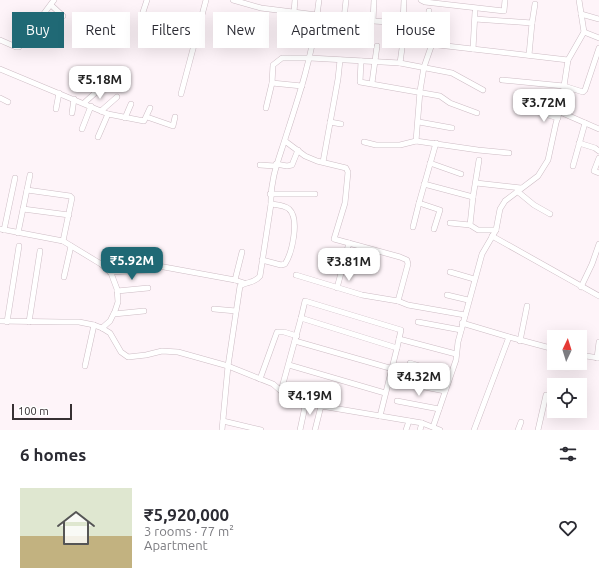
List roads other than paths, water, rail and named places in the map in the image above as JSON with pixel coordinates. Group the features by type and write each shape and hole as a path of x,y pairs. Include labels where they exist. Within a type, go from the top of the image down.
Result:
{"street":[{"path":"0,40 19,47 54,0"},
{"path":"143,12 147,0"},
{"path":"181,94 206,0"},
{"path":"233,0 261,8 294,12 295,0"},
{"path":"318,12 319,0"},
{"path":"345,12 346,0"},
{"path":"373,12 374,0"},
{"path":"403,12 404,0"},
{"path":"421,0 425,2 504,11 505,0"},
{"path":"433,427 456,354 462,323 474,279 482,254 496,230 500,209 505,201 538,176 548,160 563,101 568,60 584,32 579,0"},
{"path":"529,55 535,4"},
{"path":"51,5 59,12"},
{"path":"473,49 475,12"},
{"path":"581,14 599,19"},
{"path":"475,19 532,23"},
{"path":"584,32 599,38"},
{"path":"372,83 377,46"},
{"path":"450,46 568,60"},
{"path":"110,272 149,270 153,265 244,283 251,283 260,276 271,204 270,194 276,165 285,141 312,48"},
{"path":"400,63 402,48"},
{"path":"416,142 420,91 424,67 431,48"},
{"path":"502,80 564,86 581,92 585,90 599,48"},
{"path":"266,108 272,83 273,65 282,58 400,63 452,73 483,90"},
{"path":"323,162 340,60"},
{"path":"361,61 360,82 420,91 440,96 450,103 477,113"},
{"path":"0,69 108,114 143,121 147,117 150,108"},
{"path":"272,83 302,86"},
{"path":"84,103 105,84"},
{"path":"56,109 59,93"},
{"path":"101,111 116,97"},
{"path":"0,98 8,102"},
{"path":"72,113 74,99"},
{"path":"125,118 131,104"},
{"path":"82,129 91,106"},
{"path":"535,111 558,118"},
{"path":"560,112 599,129"},
{"path":"98,137 108,114"},
{"path":"147,117 172,126 174,124 175,117"},
{"path":"330,122 341,124"},
{"path":"418,122 452,128"},
{"path":"573,166 585,123"},
{"path":"285,141 305,156 346,168 348,172 345,203 334,239 407,260 408,264 398,301"},
{"path":"364,142 376,145 400,145 416,142 436,143 509,153"},
{"path":"412,227 436,143"},
{"path":"579,143 595,148 599,151"},
{"path":"260,165 292,165 298,150"},
{"path":"599,158 594,171 599,173"},
{"path":"470,225 479,160"},
{"path":"430,164 461,174"},
{"path":"18,233 30,175"},
{"path":"15,178 2,229 63,241 101,264 110,272 117,291 118,302 110,321 102,328"},
{"path":"476,183 519,189 534,205 550,214"},
{"path":"424,184 473,197"},
{"path":"27,190 70,196 72,201 63,241"},
{"path":"270,194 315,194"},
{"path":"419,203 440,210 434,230"},
{"path":"262,260 280,265 285,264 292,246 294,220 290,210 282,206 271,204"},
{"path":"23,209 69,215"},
{"path":"450,223 470,225 478,230 496,230"},
{"path":"492,236 599,296"},
{"path":"337,288 349,243"},
{"path":"581,287 592,264 599,244"},
{"path":"7,322 19,246"},
{"path":"64,277 71,246"},
{"path":"29,322 40,251"},
{"path":"235,280 242,252"},
{"path":"344,262 365,268"},
{"path":"450,272 474,279"},
{"path":"296,275 362,295 465,315"},
{"path":"222,430 228,366 236,311 240,286 244,283"},
{"path":"117,291 148,288"},
{"path":"447,295 468,300"},
{"path":"280,391 289,365 305,301 401,330 380,416"},
{"path":"520,340 527,306"},
{"path":"214,309 236,311"},
{"path":"114,314 144,311"},
{"path":"301,318 397,348"},
{"path":"0,321 79,322 94,325 110,333 121,352 128,357 170,350 228,366 273,384 280,391 306,402 321,406 422,423 440,430"},
{"path":"418,322 461,330"},
{"path":"462,323 508,338 547,347"},
{"path":"85,366 94,325"},
{"path":"260,379 277,332 284,332 296,339 392,369"},
{"path":"474,430 508,338"},
{"path":"399,339 456,354"},
{"path":"587,356 598,358 599,342"},
{"path":"410,363 428,369 425,387"},
{"path":"289,365 386,393"},
{"path":"404,383 445,391"},
{"path":"540,430 546,395"},
{"path":"396,401 439,409"},
{"path":"300,430 306,402"},
{"path":"315,430 321,406"},
{"path":"223,421 261,430"},
{"path":"406,430 409,421"},
{"path":"518,430 521,422"},
{"path":"420,430 422,423"}]}
